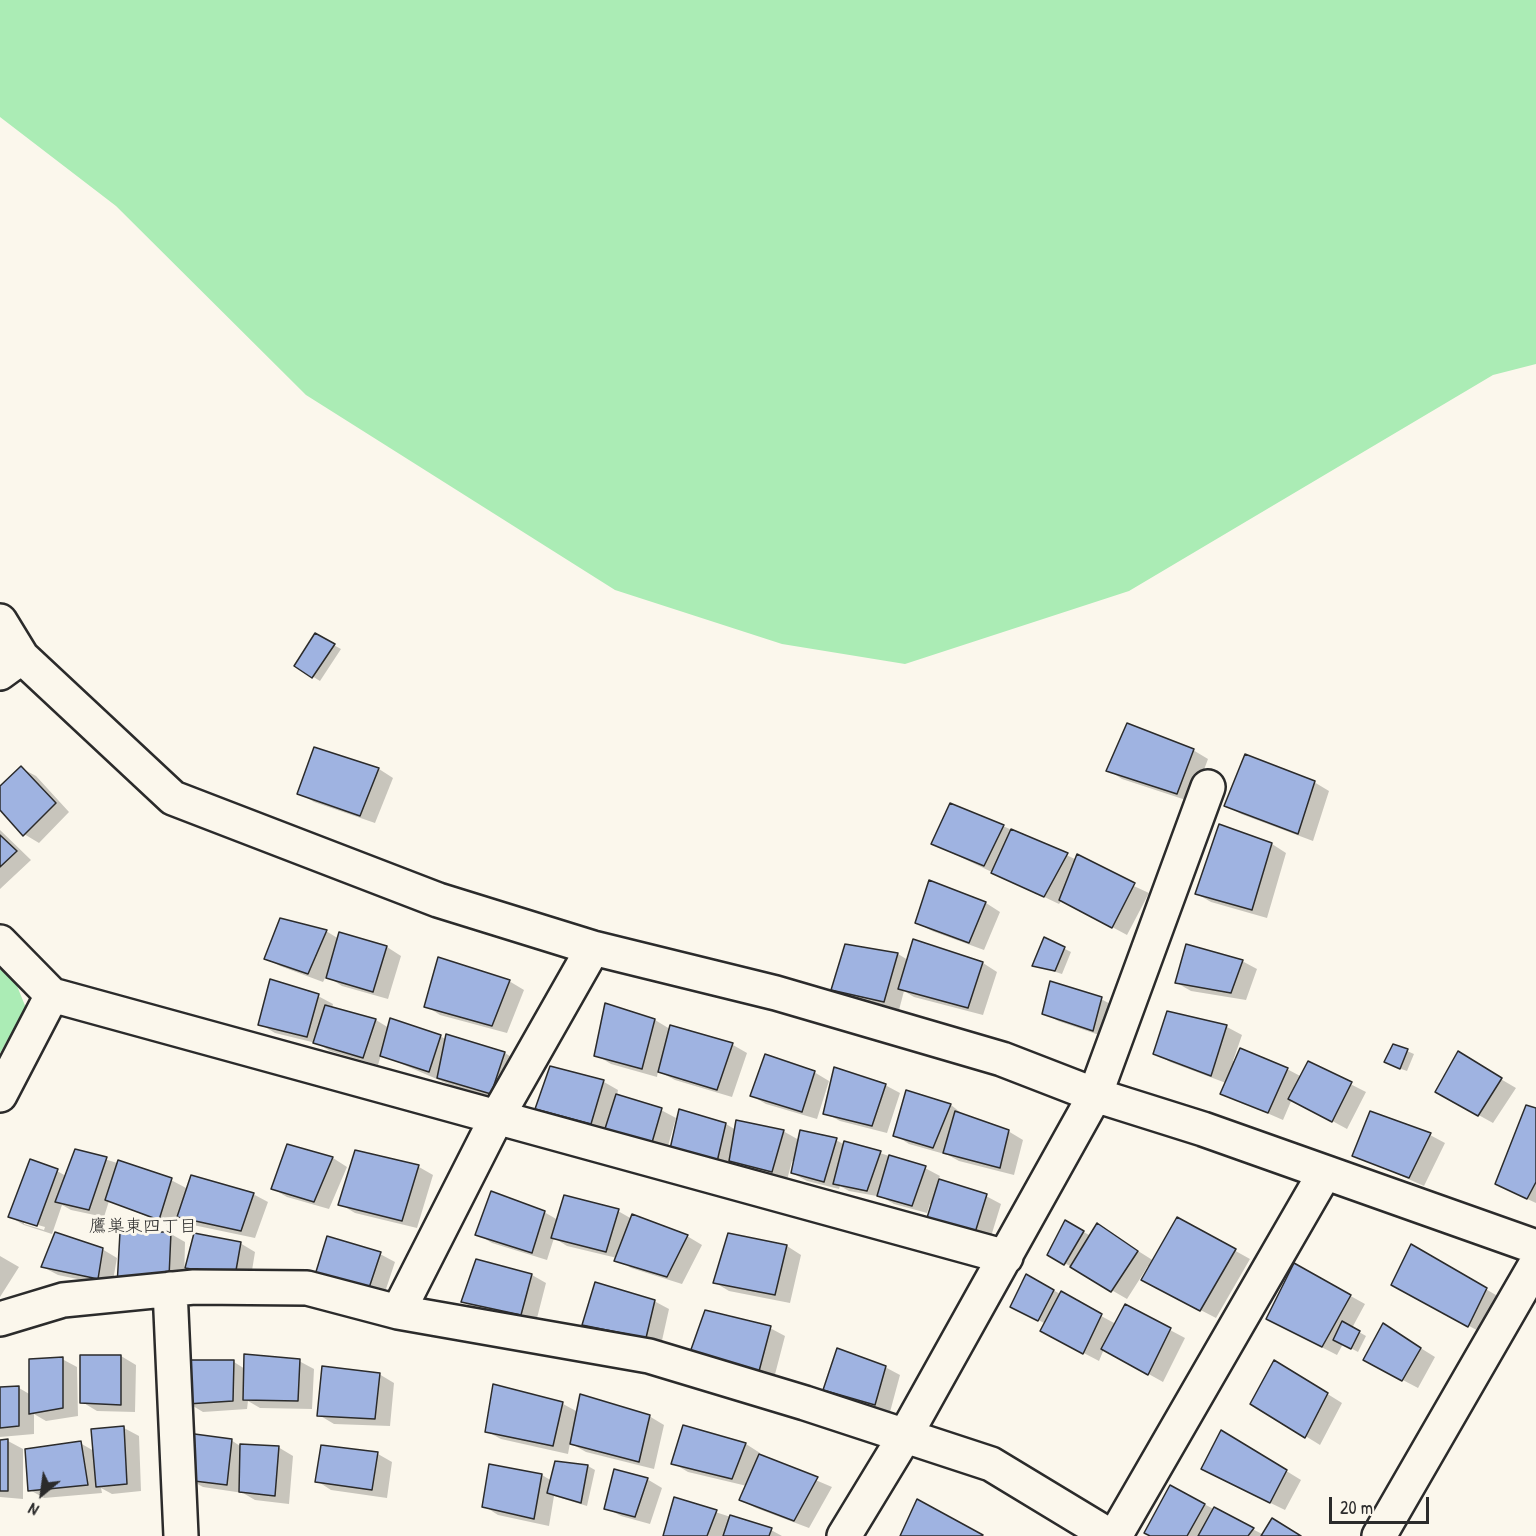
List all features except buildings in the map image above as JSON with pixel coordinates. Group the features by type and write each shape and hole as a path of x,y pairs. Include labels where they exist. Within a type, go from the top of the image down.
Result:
{"street":[{"path":"0,621 11,665 173,798 438,900 593,948 776,993 1002,1059 1095,1095 1203,1129 1324,1174 1536,1247"},
{"path":"844,1536 906,1434 1095,1095 1208,787"},
{"path":"0,942 52,995 1006,1257"},
{"path":"398,1312 497,1117 593,948"},
{"path":"0,1095 52,995"},
{"path":"1115,1536 1324,1174"},
{"path":"1379,1536 1536,1264"},
{"path":"0,1318 63,1300 170,1289 194,1287 307,1288 398,1312 649,1356 906,1434 991,1464 1110,1536"},
{"path":"170,1289 181,1536"}],"green space":[{"path":"0,0 1536,0 1536,364 1493,375 1129,591 905,664 782,644 615,590 306,395 116,206 0,117"},
{"path":"0,969 15,981 26,1008 0,1053"}],"district":[{"name":"鷹巣東四丁目","path":"143,1227"}]}
